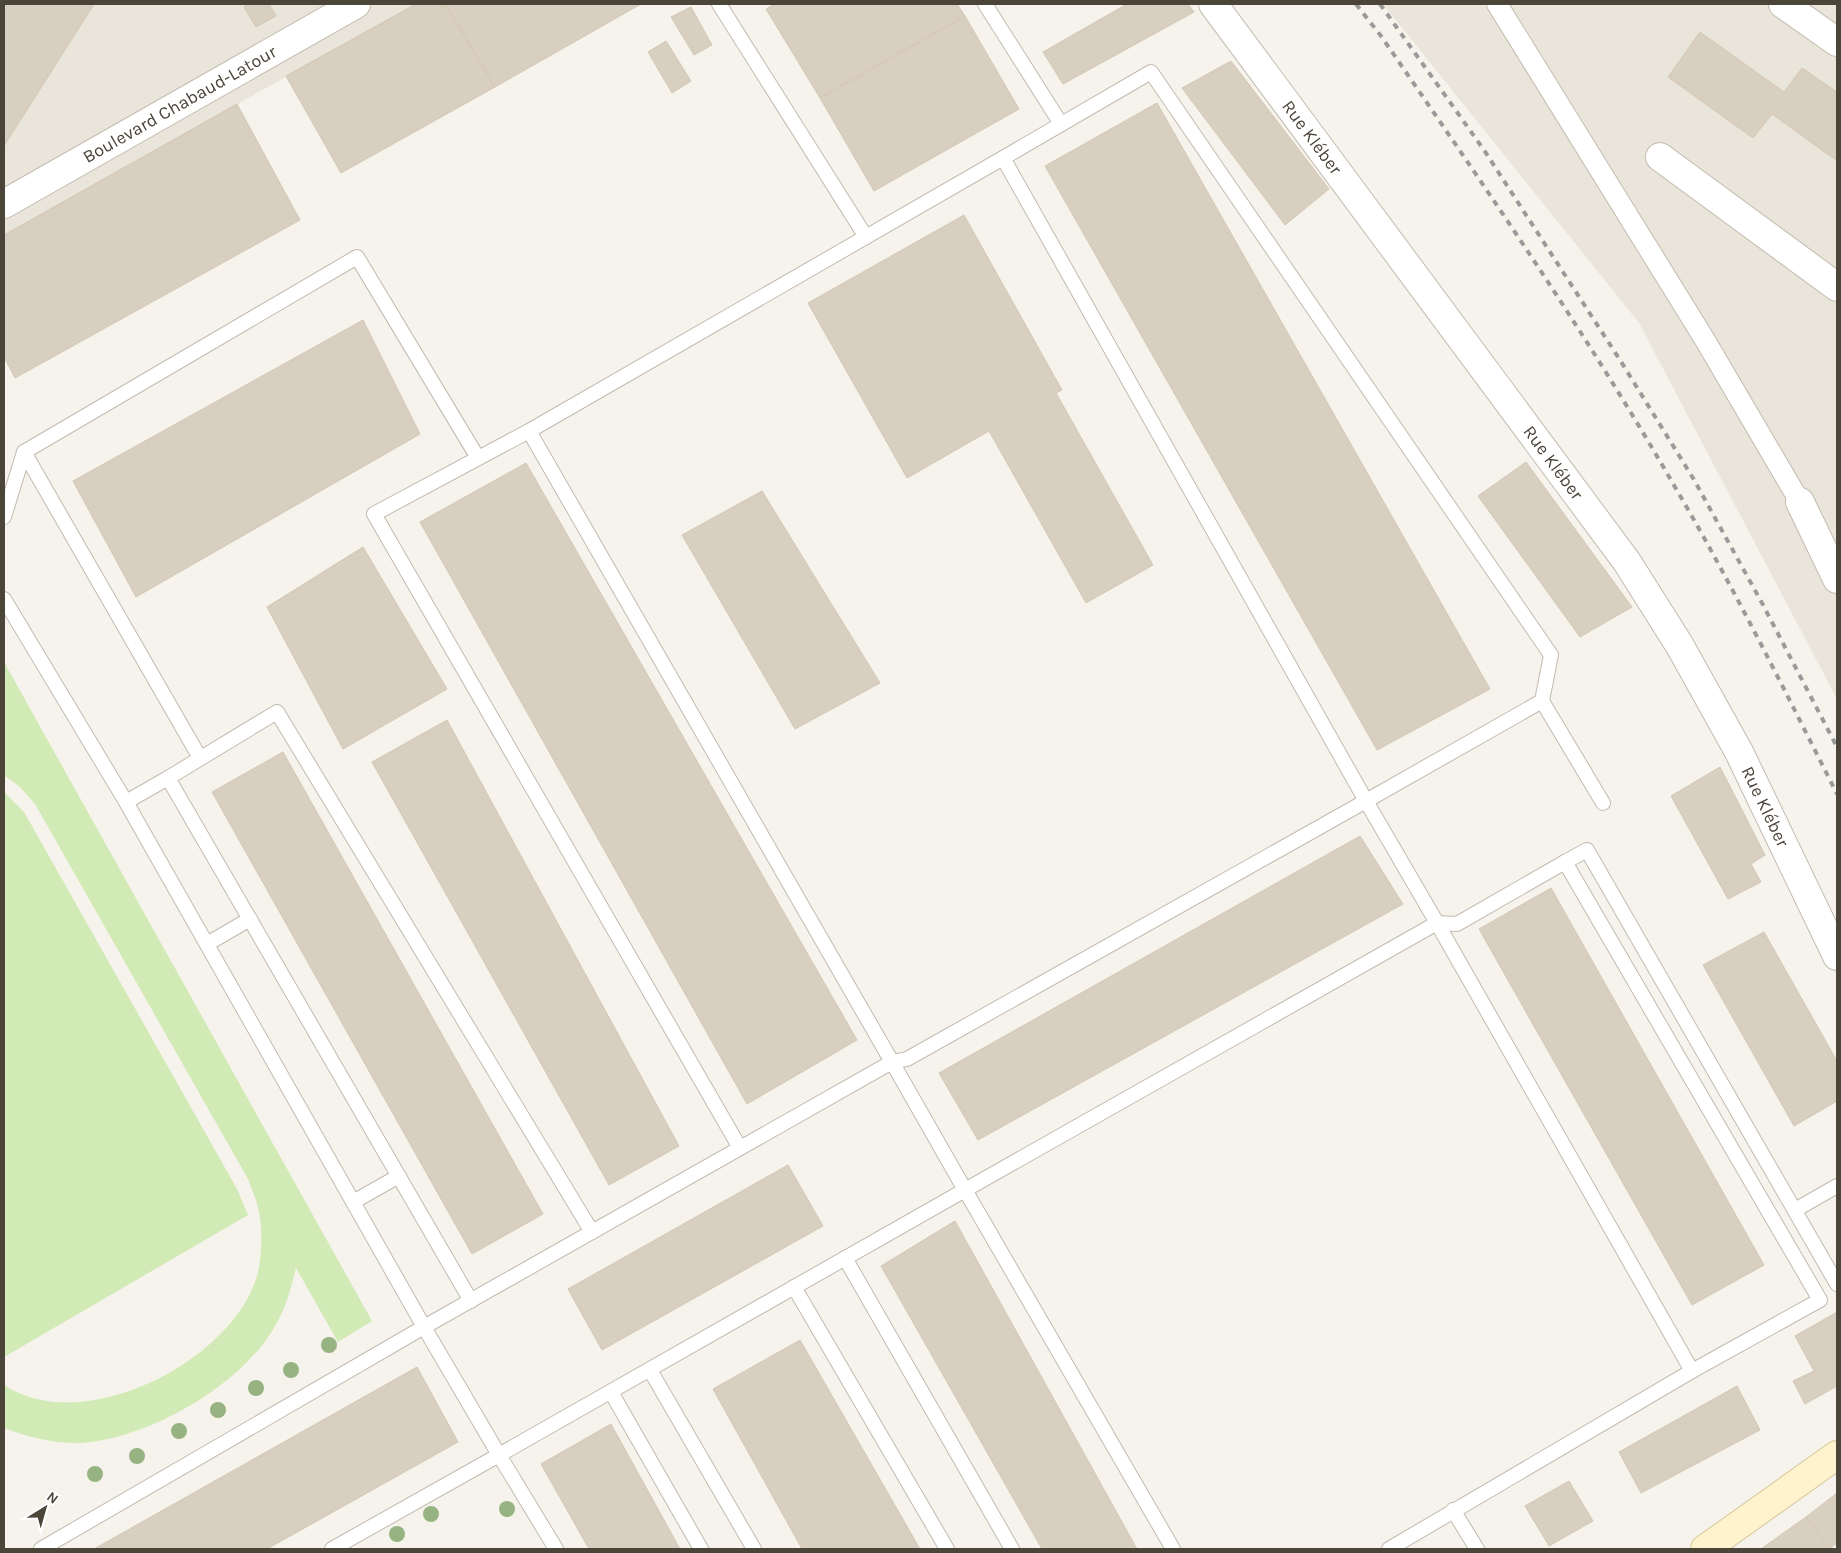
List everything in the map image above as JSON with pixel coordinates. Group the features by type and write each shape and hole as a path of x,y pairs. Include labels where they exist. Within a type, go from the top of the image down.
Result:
{"main road":[{"path":"1705,1549 1837,1455"}],"street":[{"name":"Boulevard Chabaud-Latour","path":"4,204 356,4"},
{"name":"Rue Kléber","path":"1213,4 1627,562 1680,646 1739,752 1837,956"},
{"path":"1497,4 1705,340 1800,502 1835,567"},
{"path":"1783,4 1837,42"},
{"path":"1660,157 1837,287"}],"lane":[{"path":"720,4 866,237"},
{"path":"985,4 1061,124"},
{"path":"740,1148 374,514 529,431 1151,72 1551,655 1542,701 1603,803"},
{"path":"1003,158 1366,801 1692,1371"},
{"path":"4,517 24,452 357,257 478,458"},
{"path":"529,431 965,1190 1174,1549"},
{"path":"24,452 200,758"},
{"path":"4,599 126,802 424,1327 556,1549"},
{"path":"40,1549 424,1327 892,1062 907,1059 1542,701"},
{"path":"126,802 277,712 592,1232"},
{"path":"168,778 471,1301"},
{"path":"332,1549 1437,923 1457,924 1587,850 1837,1284"},
{"path":"1565,862 1820,1300"},
{"path":"207,944 250,919"},
{"path":"353,1202 399,1176"},
{"path":"1795,1210 1837,1186"},
{"path":"845,1258 1012,1549"},
{"path":"794,1287 947,1549"},
{"path":"1389,1549 1692,1371 1837,1290"},
{"path":"650,1370 754,1549"},
{"path":"611,1392 701,1549"},
{"path":"1453,1510 1477,1549"}],"shaded area":[{"path":"4,4 416,4 4,235"},
{"path":"1383,4 1837,4 1837,699 1639,323"}],"green space":[{"path":"4,662 372,1321 338,1342 296,1268 285,1306 274,1328 259,1349 239,1370 216,1389 190,1406 135,1432 81,1443 42,1439 4,1428 4,1385 37,1399 73,1402 112,1396 151,1382 187,1362 218,1336 242,1307 259,1269 261,1223 257,1204 248,1179 35,804 20,787 4,775"},
{"path":"4,794 24,812 237,1189 248,1215 4,1357"}],"building":[{"path":"4,4 94,4 4,146"},
{"path":"249,4 269,4 276,16 256,27 244,7"},
{"path":"416,4 445,4 495,87 341,173 286,76"},
{"path":"445,4 641,4 495,87"},
{"path":"775,4 957,4 965,16 820,98 766,9"},
{"path":"1127,4 1188,4 1194,12 1063,84 1043,52"},
{"path":"691,7 712,45 694,55 671,17"},
{"path":"965,16 1019,109 874,191 820,98"},
{"path":"1700,32 1784,92 1802,68 1837,92 1837,161 1772,114 1753,138 1668,77"},
{"path":"666,41 691,81 672,93 648,52"},
{"path":"1231,61 1329,189 1285,225 1182,88"},
{"path":"1157,103 1490,689 1377,750 1045,166"},
{"path":"237,104 300,220 15,378 4,357 4,235"},
{"path":"964,215 1062,390 1056,393 1153,565 1086,603 989,431 907,478 808,303"},
{"path":"363,320 420,434 136,597 73,481"},
{"path":"1526,462 1632,607 1580,637 1478,496"},
{"path":"526,463 857,1040 747,1104 420,522"},
{"path":"762,491 880,683 795,729 682,535"},
{"path":"363,547 447,689 343,749 267,607"},
{"path":"447,720 679,1146 609,1185 372,762"},
{"path":"283,752 543,1214 472,1254 212,792"},
{"path":"1720,767 1765,855 1751,864 1761,882 1728,899 1671,796"},
{"path":"1360,836 1403,904 978,1140 939,1073"},
{"path":"1551,888 1764,1265 1692,1305 1479,929"},
{"path":"1764,932 1837,1061 1837,1101 1794,1126 1703,965"},
{"path":"788,1165 823,1226 602,1350 568,1289"},
{"path":"955,1221 1137,1549 1042,1549 881,1266"},
{"path":"1837,1312 1837,1386 1805,1404 1793,1381 1814,1371 1795,1336"},
{"path":"800,1340 920,1549 802,1549 713,1389"},
{"path":"417,1367 458,1442 267,1549 94,1549"},
{"path":"1737,1386 1760,1430 1641,1493 1619,1452"},
{"path":"611,1424 680,1549 589,1549 541,1464"},
{"path":"1569,1481 1593,1521 1549,1546 1525,1506"},
{"path":"1837,1493 1837,1543 1829,1549 1806,1517"},
{"path":"1806,1517 1829,1549 1761,1549"}],"railway":[{"path":"1356,4 1381,36 1495,203 1641,429 1738,600 1837,794"},
{"path":"1380,4 1484,150 1620,360 1693,478 1762,603 1837,747"}]}
